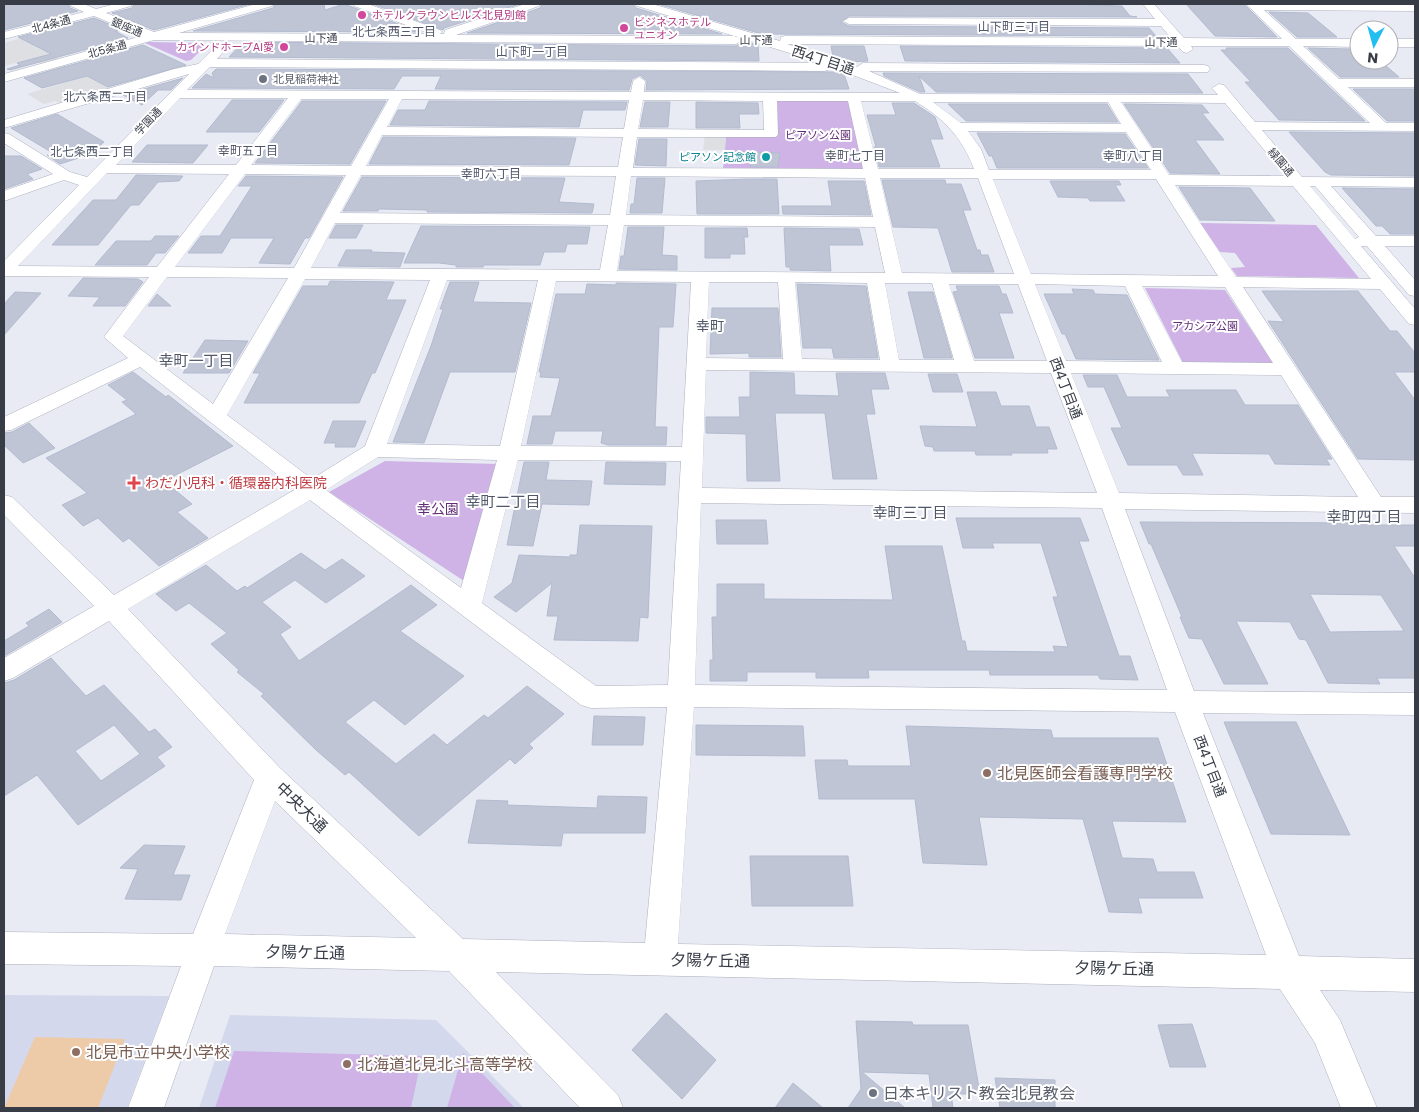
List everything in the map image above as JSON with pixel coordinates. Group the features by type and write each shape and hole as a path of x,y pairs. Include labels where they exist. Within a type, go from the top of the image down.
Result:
{"street":[{"name":"銀座通","path":"75,4 153,36"},
{"name":"北4条通","path":"4,36 127,4"},
{"name":"北5条通","path":"4,78 268,4"},
{"path":"358,4 442,37 535,4"},
{"name":"西4丁目通","path":"641,4 763,40 882,79 919,98 958,128 974,149 982,174 1111,501 1185,702 1289,972 1328,1032 1359,1108"},
{"path":"670,12 692,4"},
{"name":"緑園通","path":"1148,4 1415,320"},
{"name":"緑園通","path":"1163,4 1282,140"},
{"path":"1253,5 1415,8"},
{"path":"1253,5 1383,127"},
{"path":"379,11 394,6"},
{"path":"1045,10 1064,41"},
{"path":"853,40 849,17 1053,23 1165,23"},
{"name":"山下通","path":"153,36 1349,43"},
{"name":"学園通","path":"4,271 88,182 231,37"},
{"path":"445,64 460,38"},
{"path":"608,276 644,40"},
{"path":"1399,43 1415,44"},
{"path":"4,124 204,65 445,64 1204,70"},
{"path":"1336,83 1415,83"},
{"path":"175,94 1228,99"},
{"path":"298,94 113,337 217,415 312,490 591,697 680,696 1415,704"},
{"path":"217,415 299,274 398,94"},
{"path":"377,131 771,134 770,97"},
{"path":"854,98 895,278"},
{"path":"1112,99 1374,504"},
{"path":"1251,126 1415,127"},
{"path":"958,128 1131,128"},
{"path":"4,137 11,147 73,179 88,182"},
{"path":"734,173 737,155"},
{"name":"緑園通","path":"1307,168 1415,291"},
{"path":"102,169 982,174 1415,182"},
{"path":"4,196 65,175"},
{"path":"329,218 881,222"},
{"path":"1348,240 1415,241"},
{"path":"4,271 939,278 1384,284"},
{"path":"374,450 440,275"},
{"path":"470,606 509,453 548,276"},
{"path":"660,958 680,696 700,277"},
{"path":"786,278 793,366"},
{"path":"874,278 891,367"},
{"path":"939,278 966,367"},
{"path":"1131,280 1175,368"},
{"path":"4,425 142,359"},
{"path":"696,364 1286,369"},
{"path":"4,671 312,490 374,450 692,454"},
{"path":"690,495 1415,504"},
{"name":"中央大通","path":"4,502 112,608 270,777 456,955 605,1108"},
{"path":"146,1108 203,950 270,777"},
{"name":"夕陽ケ丘通","path":"4,948 660,958 1415,975"}],"shaded area":[{"path":"21,38 59,59 41,64 31,59 4,66 4,43"},
{"path":"65,65 109,88 60,103 55,101 44,104 27,94 67,82 47,71"},
{"path":"705,135 726,135 725,150 703,150"},
{"name":"北見市立中央小学校","path":"4,995 169,996 127,1108 4,1108"},
{"name":"北海道北見北斗高等学校","path":"230,1015 436,1020 524,1108 199,1108"},
{"path":"35,1037 125,1039 98,1108 4,1108"}],"green space":[{"path":"145,43 201,43 205,46 191,60 186,61"},
{"name":"ピアソン公園","path":"776,100 850,101 865,170 723,169 726,135 778,136"},
{"path":"1200,223 1316,225 1359,278 1237,276 1231,268 1245,267 1235,253 1220,252"},
{"name":"アカシア公園","path":"1145,288 1225,290 1275,366 1184,365"},
{"name":"幸公園","path":"385,461 499,464 467,583 329,492"},
{"path":"234,1051 422,1056 411,1108 215,1108"},
{"path":"463,1053 515,1108 447,1108"}],"building":[{"path":"4,4 68,4 70,8 78,11 4,30"},
{"path":"134,4 250,4 154,30 112,13 132,8"},
{"path":"275,4 324,4 325,10 344,4 420,32 193,31 273,8"},
{"path":"373,4 520,4 444,28 443,30"},
{"path":"542,4 633,4 636,8 722,34 467,33 540,8"},
{"path":"658,4 1089,4 1122,6 1130,16 1137,17 849,16 841,22 849,26 1149,28 1156,36 762,34"},
{"path":"1186,4 1244,4 1277,37 1215,36"},
{"path":"1269,12 1308,13 1337,37 1297,37"},
{"path":"94,18 126,31 115,31 128,38 10,70 7,69 20,65 17,63 51,54 18,37"},
{"path":"744,41 758,45 759,61 229,57 243,42 736,46"},
{"path":"143,45 186,65 108,87 87,76 42,88 24,78"},
{"path":"831,46 864,46 868,61 848,62 833,57"},
{"path":"900,46 1167,48 1180,63 905,61"},
{"path":"1226,48 1288,48 1365,121 1279,120 1245,82 1251,82 1221,50 1227,50"},
{"path":"1308,48 1349,49 1349,70 1391,70 1399,77 1340,77"},
{"path":"216,69 840,72 844,74 849,89 646,90 647,81 640,75 632,79 629,90 435,89 441,76 402,76 394,89 192,88 206,74 214,78 212,73"},
{"path":"883,73 1188,74 1203,93 936,92 919,76 925,92 920,92 884,76"},
{"path":"183,78 171,90 158,90 142,105 123,95"},
{"path":"1353,89 1415,90 1415,121 1387,121"},
{"path":"232,100 284,100 259,132 206,132"},
{"path":"302,101 386,101 350,164 255,163"},
{"path":"429,101 627,102 625,110 583,110 579,127 390,125 398,110 425,110"},
{"path":"645,102 670,102 668,127 640,127"},
{"path":"696,102 758,103 759,114 739,114 740,128 696,128"},
{"path":"892,103 914,103 935,117 943,139 930,139 940,167 879,167 874,147 876,147 867,115 896,115"},
{"path":"948,104 1107,104 1118,122 966,121"},
{"path":"1124,104 1202,105 1209,113 1202,113 1224,140 1195,140 1220,174 1170,173"},
{"path":"57,114 104,142 91,154 60,164 47,155 56,155 11,128"},
{"path":"1289,132 1415,133 1415,176 1331,175 1325,172"},
{"path":"977,133 1125,134 1148,168 997,168 992,156 989,156"},
{"path":"383,137 576,138 569,165 369,164"},
{"path":"639,139 667,139 666,166 635,165"},
{"path":"147,145 208,145 193,163 132,162"},
{"path":"753,152 780,153 778,167 750,167"},
{"path":"4,156 21,156 42,169 27,174 33,179 4,189"},
{"path":"136,175 183,176 179,181 158,182 139,205 131,205 98,245 52,245 93,200 116,200"},
{"path":"246,176 343,177 309,238 305,238 290,264 259,263 274,238 231,238 222,253 188,253 201,236 220,236 252,186 238,186"},
{"path":"362,177 565,178 559,202 594,204 592,213 427,212 427,210 379,209 378,211 343,211"},
{"path":"637,178 665,178 662,213 630,213 631,204 634,204"},
{"path":"777,179 779,214 697,214 696,181"},
{"path":"882,180 945,180 946,184 961,184 971,210 963,210 977,250 980,250 981,255 988,255 994,272 952,272 938,228 893,227"},
{"path":"828,181 864,181 871,215 783,214 782,206 832,206"},
{"path":"1050,181 1119,181 1121,185 1115,185 1125,201 1090,201 1088,198 1058,197"},
{"path":"1179,187 1250,188 1275,221 1200,220"},
{"path":"1342,188 1415,189 1415,234 1390,234 1382,226 1376,226"},
{"path":"336,225 363,225 356,238 329,238"},
{"path":"421,226 590,227 587,244 567,244 565,252 544,252 540,265 456,267 456,265 439,263 404,263"},
{"path":"628,227 664,227 662,255 677,256 677,270 619,269 621,256 624,256"},
{"path":"705,228 747,228 748,237 744,237 745,254 730,254 730,258 705,258"},
{"path":"784,228 859,229 863,245 829,245 831,271 790,270 790,267 786,267"},
{"path":"155,236 179,236 165,253 156,253 147,265 95,265 116,241 151,241"},
{"path":"346,250 405,253 400,267 338,266"},
{"path":"83,278 138,279 143,282 125,306 93,306 100,297 68,296"},
{"path":"330,281 394,282 386,300 406,300 375,373 372,373 359,403 244,403 260,373 253,373 303,286 328,286"},
{"path":"450,282 479,282 473,302 531,303 515,372 450,372 424,443 393,442 431,346 443,309 440,309"},
{"path":"616,283 676,284 673,327 659,327 655,427 667,427 666,445 608,445 601,443 603,431 555,431 552,444 527,444 533,416 551,416 560,378 540,377 541,372 539,372 556,294 585,294 587,284 616,285"},
{"path":"797,284 866,286 878,358 834,358 832,348 803,348"},
{"path":"956,286 999,286 1002,294 1006,294 1013,313 999,313 1014,358 975,358 953,292 958,291"},
{"path":"1072,289 1093,290 1095,294 1127,295 1159,360 1076,359 1065,334 1062,334 1044,294 1074,294"},
{"path":"1262,291 1358,291 1390,331 1397,331 1415,353 1415,372 1394,372 1415,400 1415,460 1358,459 1268,321 1284,322"},
{"path":"15,292 41,293 4,335 4,304"},
{"path":"908,292 933,292 952,358 924,358"},
{"path":"157,294 171,306 148,306"},
{"path":"712,308 778,308 781,357 749,357 749,353 710,354"},
{"path":"205,340 248,341 229,373 183,373"},
{"path":"133,372 166,397 168,395 233,446 164,481 192,504 177,512 208,538 159,566 129,538 123,542 98,518 83,526 62,505 87,493 46,458 136,414 122,402 127,400 108,385"},
{"path":"750,372 794,373 795,395 839,396 836,373 885,373 889,389 871,389 875,414 866,414 877,479 833,479 825,413 775,413 780,481 747,481 746,434 706,433 706,417 740,417 739,397 750,397"},
{"path":"928,374 957,374 963,392 933,392"},
{"path":"1083,375 1117,375 1127,397 1170,397 1166,390 1236,390 1245,405 1298,405 1332,459 1326,459 1330,465 1275,464 1269,454 1192,453 1203,475 1183,475 1177,465 1128,465 1111,428 1122,428 1104,387 1088,387"},
{"path":"967,392 996,392 1001,406 1029,406 1036,427 1049,427 1057,449 1047,449 1048,453 976,455 975,451 934,451 933,447 925,446 920,426 977,427"},
{"path":"333,421 366,421 355,447 335,447 336,443 324,443"},
{"path":"29,423 55,448 23,463 4,445 4,433 12,432"},
{"path":"524,462 549,462 546,480 592,481 589,505 542,504 533,546 507,545"},
{"path":"606,462 666,463 665,485 604,484"},
{"path":"956,518 1080,518 1089,541 1079,541 1119,656 1130,656 1138,680 1100,679 1098,675 990,675 989,670 868,670 869,678 816,678 816,672 747,672 747,681 710,681 710,660 713,660 712,617 717,617 717,584 764,584 764,599 893,600 885,546 942,546 962,641 965,641 967,651 1055,652 1053,646 1068,647 1053,597 1058,597 1041,543 992,543 994,548 963,548"},
{"path":"716,520 766,520 768,544 717,544"},
{"path":"1140,522 1415,525 1415,546 1394,546 1415,578 1415,678 1377,678 1380,684 1328,683 1306,640 1299,639 1290,622 1236,621 1268,684 1224,684 1202,639 1189,638 1151,544 1149,544","holes":["1310,594 1381,595 1404,631 1330,632"]},
{"path":"580,525 652,526 648,618 640,617 638,641 554,640 558,616 547,616 552,583 516,612 494,597 512,583 519,555 570,557 570,555 577,555"},
{"path":"301,553 325,570 342,559 365,576 326,603 295,580 262,602 291,627 280,634 299,661 411,585 437,605 400,631 464,676 405,725 374,700 345,722 396,764 434,734 447,745 484,715 488,718 527,686 564,714 529,744 533,748 515,764 510,759 419,836 349,772 345,775 316,750 261,696 264,694 237,672 239,670 211,644 227,633 189,603 176,611 156,594 206,565 237,591 245,586 247,588"},
{"path":"49,609 62,622 4,656 4,641 29,626 26,623"},
{"path":"51,658 86,696 104,685 149,732 155,729 172,747 157,757 165,766 78,825 37,775 4,796 4,683 14,680","holes":["114,725 140,754 101,781 75,751"]},
{"path":"594,716 645,717 643,745 592,745"},
{"path":"1224,722 1296,722 1350,835 1271,834"},
{"path":"696,725 803,726 805,756 696,755"},
{"path":"906,726 1051,730 1053,738 1158,738 1186,822 1112,821 1122,858 1153,859 1157,872 1194,872 1203,898 1138,898 1142,913 1109,912 1083,819 979,817 987,865 923,863 915,799 819,799 815,760 847,760 848,766 911,766"},
{"path":"598,796 647,797 645,833 563,833 561,846 468,843 477,800 508,801 507,805 597,808"},
{"path":"144,845 185,846 173,875 190,875 181,900 125,899 138,869 120,868"},
{"path":"750,856 848,856 853,906 752,906"},
{"path":"666,1013 716,1060 682,1099 632,1050"},
{"path":"856,1021 912,1022 913,1025 968,1025 980,1094 951,1094 953,1108 933,1108 929,1074 862,1072 905,1108 848,1108 861,1089"},
{"path":"1192,1024 1206,1067 1170,1067 1158,1025"},
{"path":"995,1078 1055,1080 1055,1108 1000,1108"},
{"path":"793,1083 823,1108 775,1108"}],"place":[{"name":"ホテルクラウンヒルズ北見別館","path":"362,15"},
{"name":"ビジネスホテル ユニオン","path":"624,28"},
{"name":"カインドホープAI愛","path":"284,47"},
{"name":"北見稲荷神社","path":"263,79"},
{"name":"ピアソン記念館","path":"766,157"},
{"name":"わだ小児科・循環器内科医院","path":"134,483"},
{"name":"北見医師会看護専門学校","path":"987,773"},
{"name":"北見市立中央小学校","path":"76,1052"},
{"name":"北海道北見北斗高等学校","path":"347,1064"},
{"name":"日本キリスト教会北見教会","path":"873,1093"}],"district":[{"name":"山下町三丁目","path":"1014,27"},
{"name":"北七条西三丁目","path":"394,32"},
{"name":"山下町一丁目","path":"532,52"},
{"name":"北六条西二丁目","path":"105,97"},
{"name":"幸町五丁目","path":"248,151"},
{"name":"北七条西二丁目","path":"92,152"},
{"name":"幸町七丁目","path":"855,156"},
{"name":"幸町八丁目","path":"1133,156"},
{"name":"幸町六丁目","path":"491,174"},
{"name":"幸町","path":"710,326"},
{"name":"幸町一丁目","path":"196,361"},
{"name":"幸町二丁目","path":"503,502"},
{"name":"幸町三丁目","path":"910,513"},
{"name":"幸町四丁目","path":"1364,517"}]}
